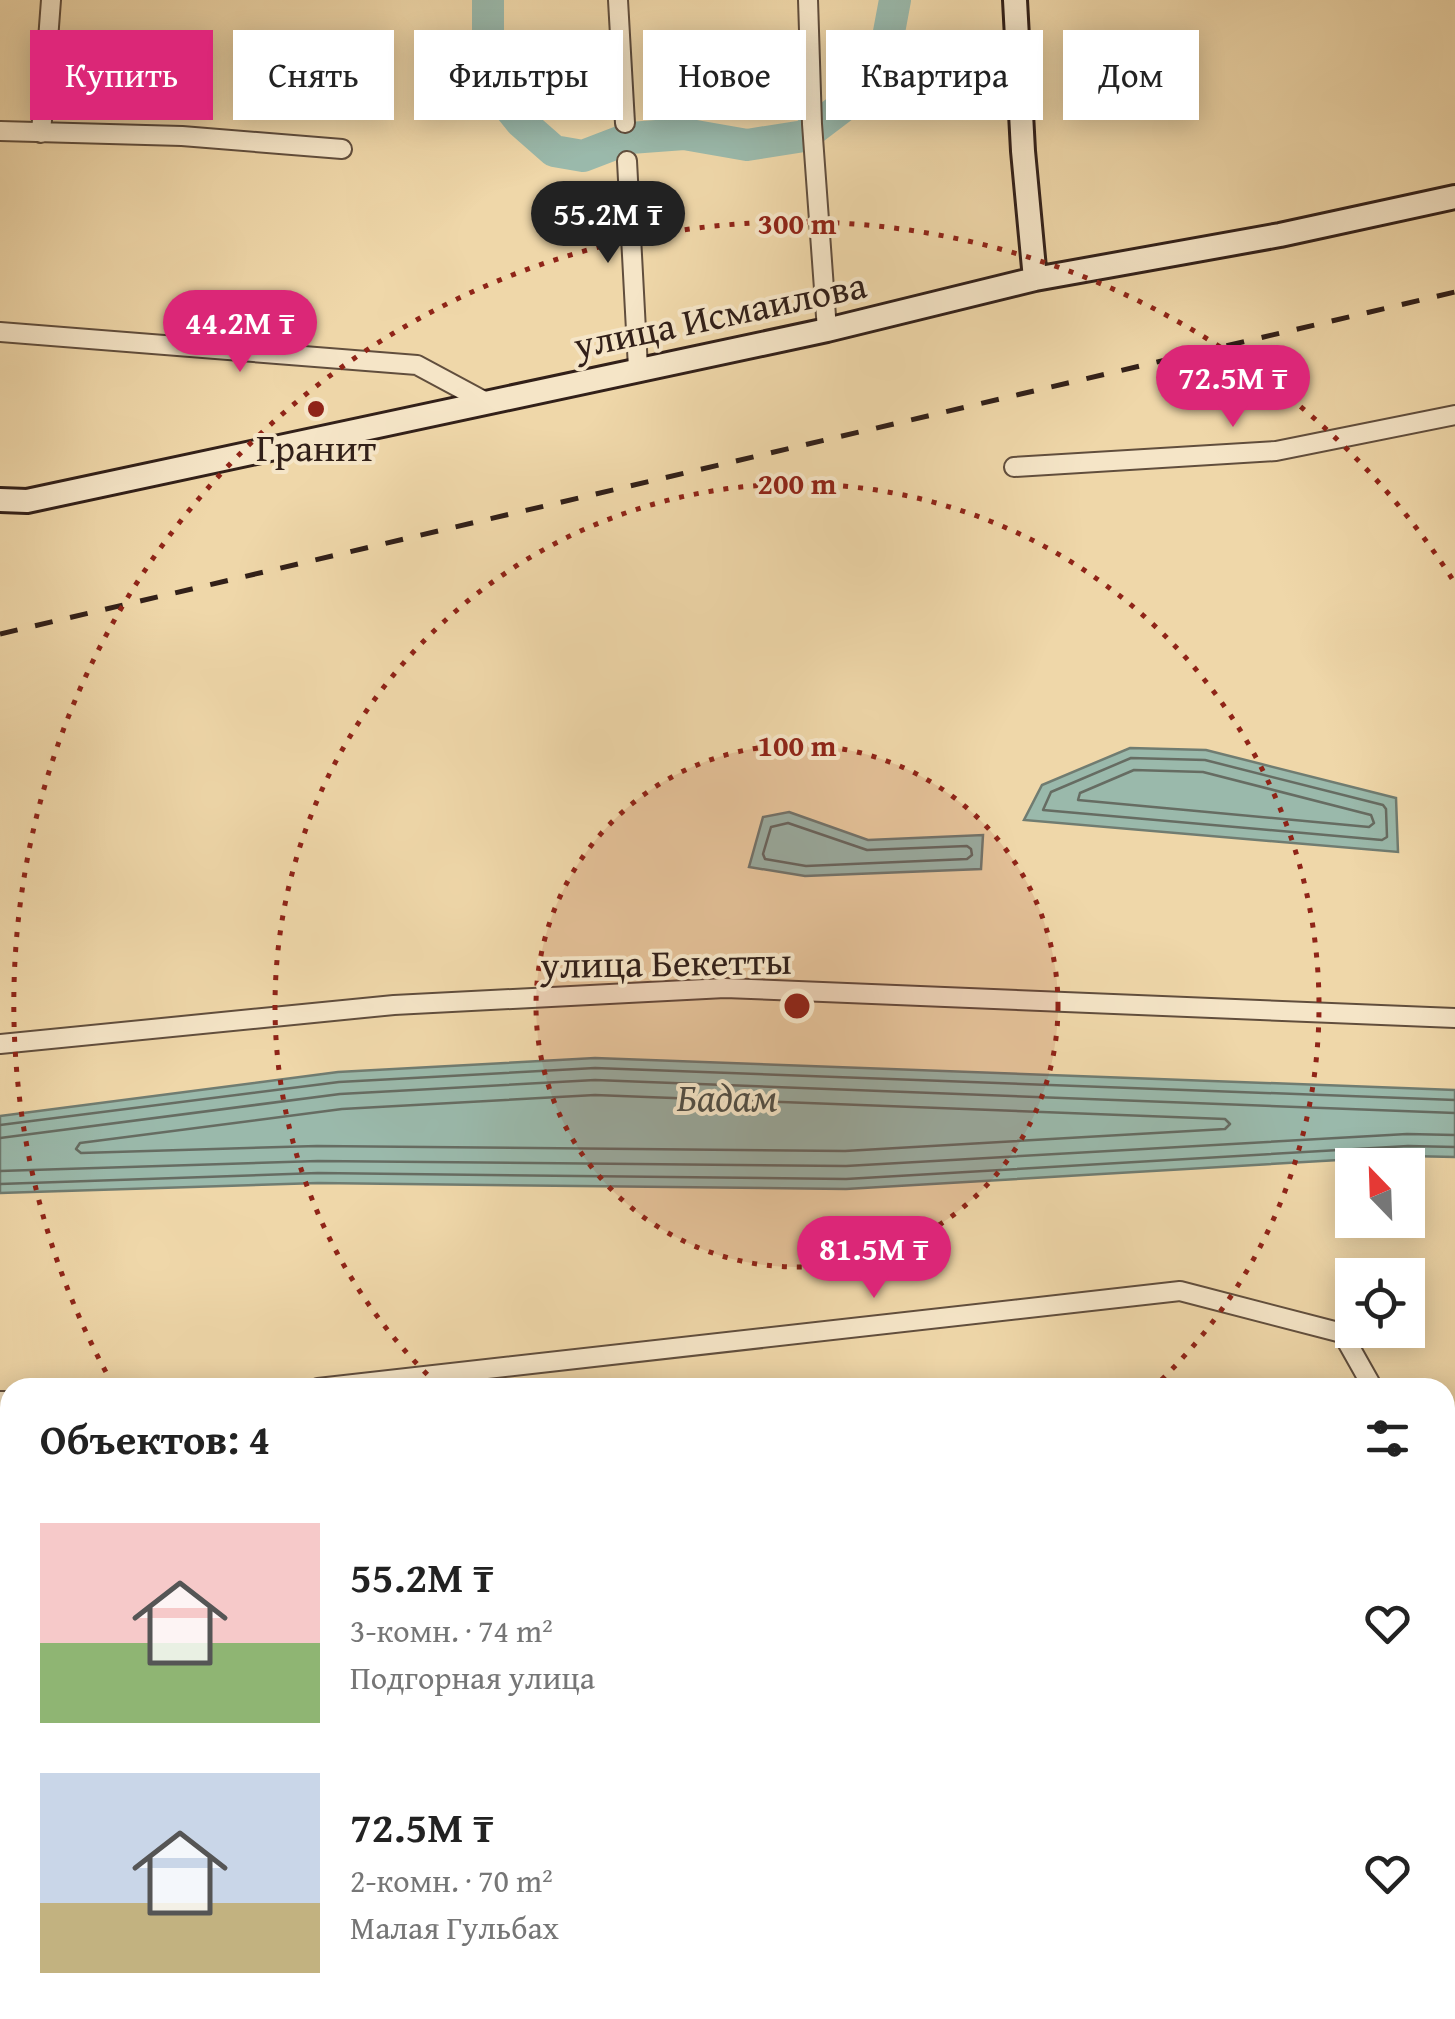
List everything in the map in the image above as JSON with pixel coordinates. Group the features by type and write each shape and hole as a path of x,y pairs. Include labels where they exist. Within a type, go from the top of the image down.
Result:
{"main road":[{"path":"1015,0 1023,151 1036,279"},
{"name":"улица Исмаилова","path":"0,500 27,501 827,330 1036,279 1280,235 1455,197"}],"street":[{"path":"42,133 51,0"},
{"path":"618,0 625,124"},
{"path":"808,0 812,124 827,330"},
{"path":"0,131 182,136 342,149"},
{"path":"626,161 638,368"},
{"path":"0,332 417,364 484,402"},
{"path":"1014,466 1276,452 1455,414"},
{"name":"улица Бекетты","path":"0,1044 394,1005 725,988 1455,1018"},
{"path":"408,1378 1180,1292 1342,1333 1367,1378"}],"water":[{"path":"1130,748 1206,750 1396,798 1398,852 1024,820 1042,785"},
{"path":"789,812 868,840 983,835 981,869 805,876 749,867 763,817"},
{"name":"Бадам","path":"595,1058 1455,1090 1455,1157 1425,1156 1425,1148 1335,1148 1335,1160 846,1189 318,1183 0,1193 0,1116 338,1072"}],"waterway":[{"path":"488,0 488,81 521,122 554,151 583,156 630,138 684,134 747,145 804,136 862,92 886,48 895,0"}],"railway":[{"path":"0,634 1455,292"}],"place":[{"name":"Гранит","path":"316,409"}]}
